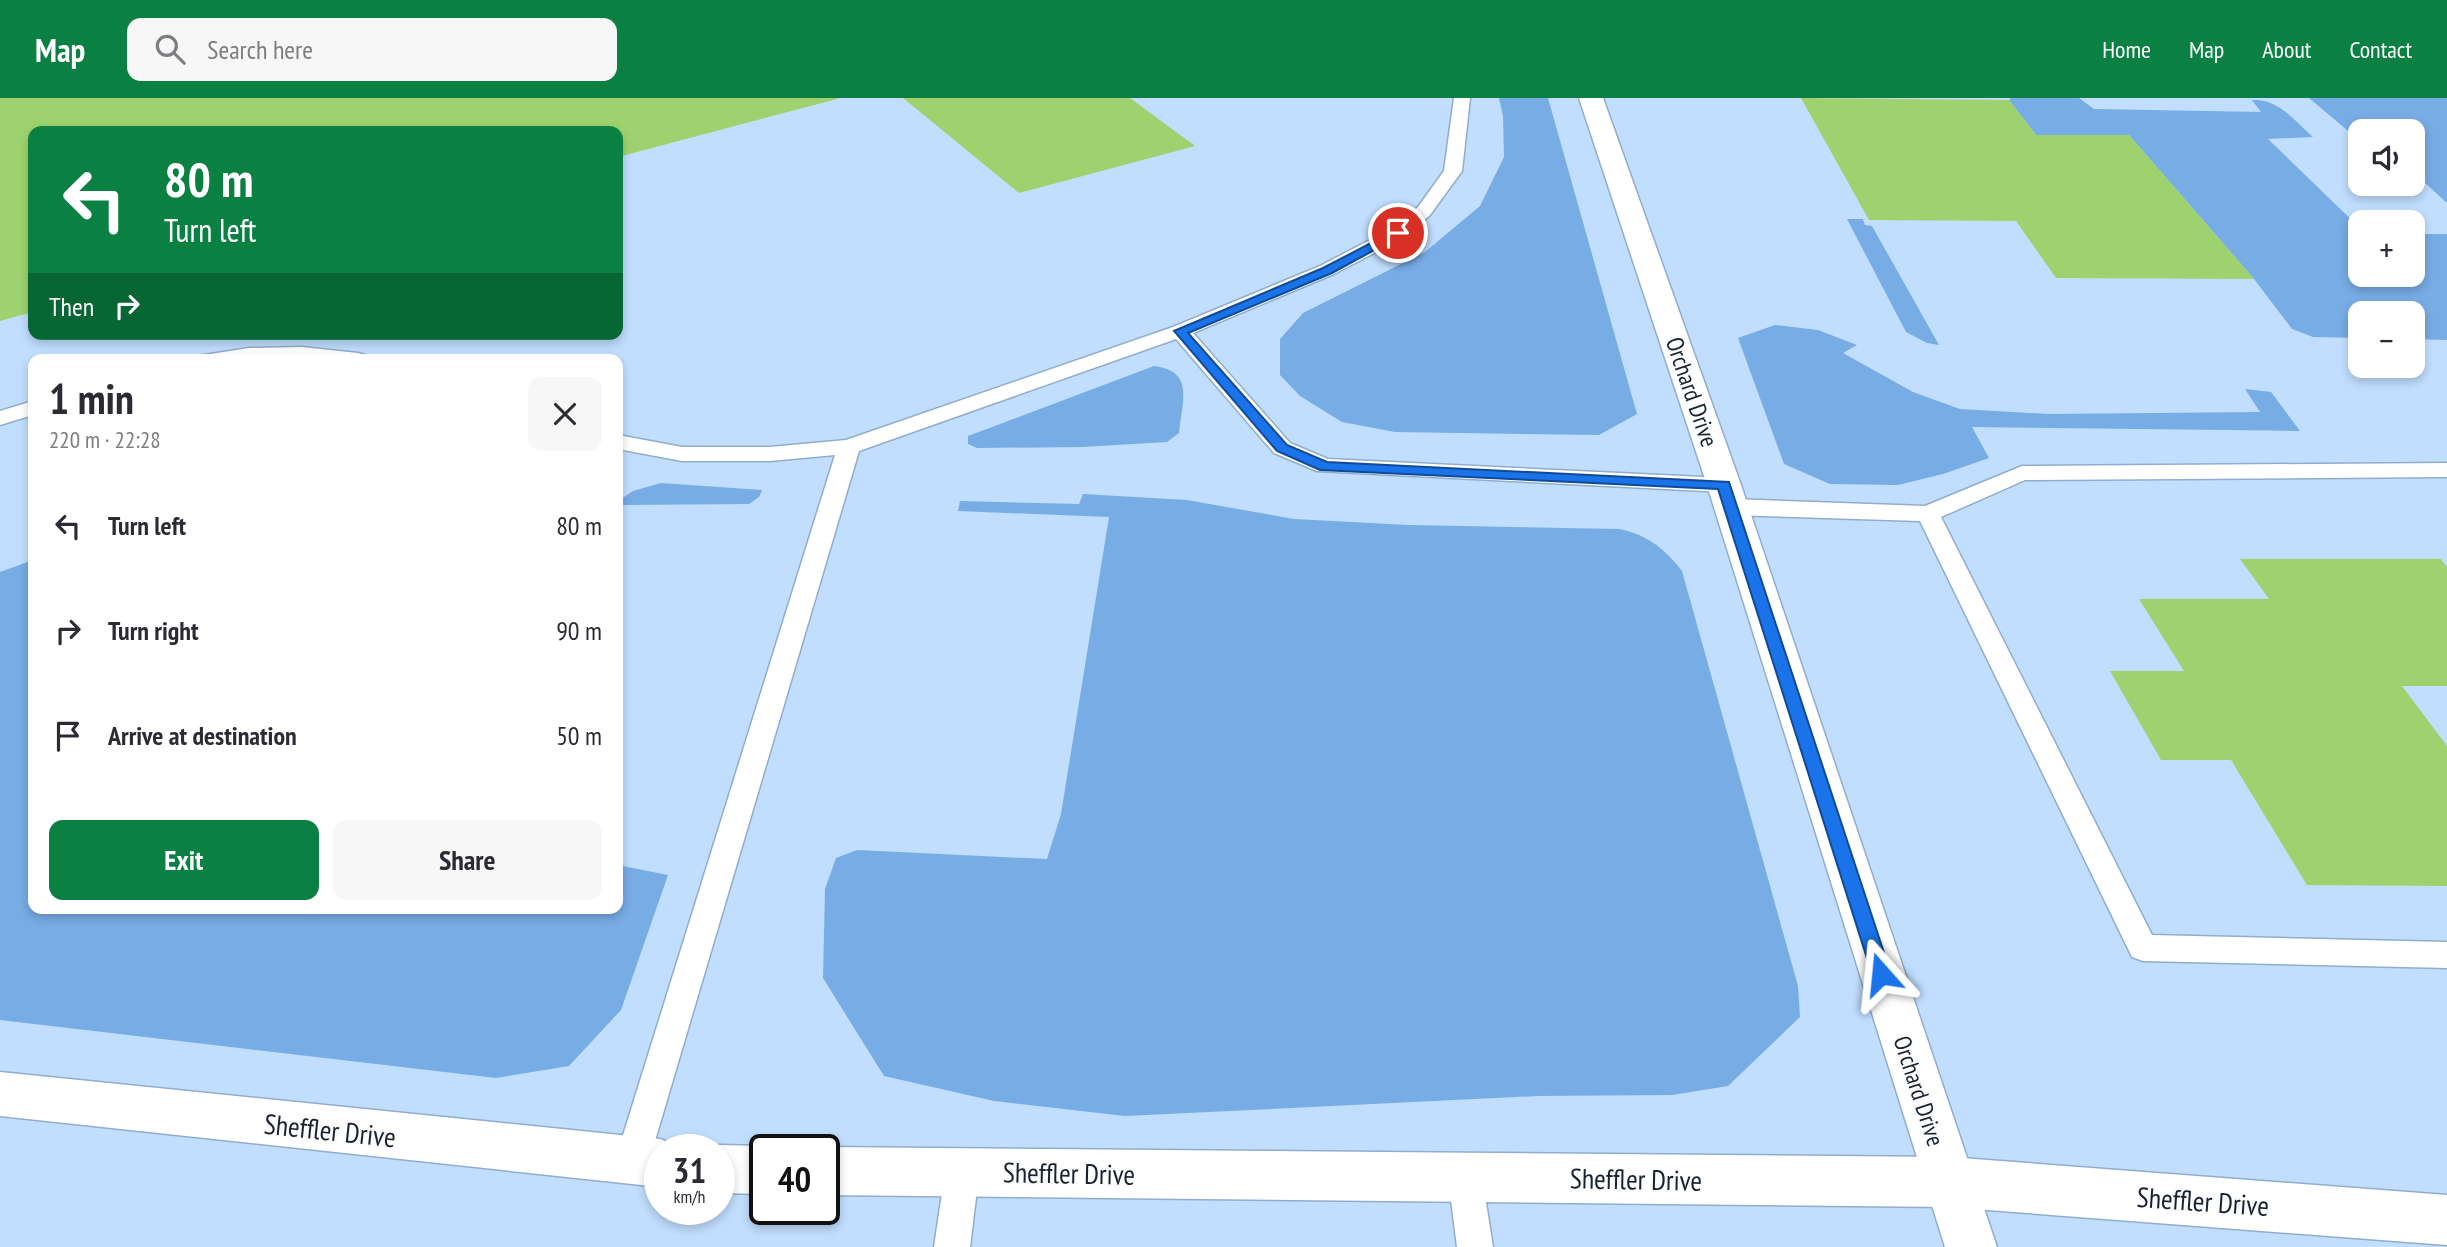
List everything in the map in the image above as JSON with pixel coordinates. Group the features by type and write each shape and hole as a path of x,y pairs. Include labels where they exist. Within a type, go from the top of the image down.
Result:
{"street":[{"name":"Orchard Drive","path":"1591,98 1727,496 1971,1247"},
{"name":"Sheffler Drive","path":"0,1094 644,1162"},
{"name":"Sheffler Drive","path":"840,1171 1948,1182 2447,1220"}],"lane":[{"path":"623,443 682,454 770,454 849,447 1180,331 1327,271 1398,233 1424,211 1453,170 1462,98"},
{"path":"1180,331 1282,448 1325,467 1727,496 1928,514 2022,473 2447,470"},
{"path":"247,354 268,351 329,354"},
{"path":"0,418 28,410"},
{"path":"654,1134 849,447"},
{"path":"1928,514 2143,948 2447,954"},
{"path":"953,1247 962,1172"},
{"path":"1465,1177 1475,1247"}],"shaded area":[{"path":"1499,98 1548,98 1637,414 1599,435 1395,432 1342,422 1300,396 1280,375 1280,339 1303,313 1425,252 1480,206 1504,157 1503,116"},
{"path":"2079,98 2094,109 2261,112 2252,100 2261,100 2278,107 2313,137 2268,139 2348,216 2348,287 2425,287 2425,234 2447,234 2447,340 2425,339 2425,301 2348,301 2348,338 2313,337 2292,329 2254,279 2129,135 2036,135 2009,100"},
{"path":"2309,98 2447,98 2447,203 2425,183 2425,119 2348,119 2348,131"},
{"path":"1847,219 1863,219 1865,225 1872,226 1939,345 1927,343 1906,332"},
{"path":"1775,325 1818,330 1857,345 1843,353 1913,392 1960,409 2049,414 2260,412 2245,389 2271,392 2300,431 1972,427 1989,458 1943,474 1898,485 1830,484 1784,464 1738,338"},
{"path":"1154,366 1176,374 1183,389 1179,433 1167,442 1083,447 977,448 968,444 968,436"},
{"path":"661,483 762,490 759,497 749,504 623,505 623,498 633,491"},
{"path":"1083,494 1187,500 1294,519 1408,525 1619,529 1655,544 1682,571 1798,986 1800,1017 1728,1086 1672,1095 1538,1096 1125,1116 994,1101 884,1076 823,978 825,889 836,858 857,850 1047,859 1061,814 1109,517 958,511 960,501 1079,504"},
{"path":"28,562 28,914 623,914 623,866 668,875 621,1010 569,1066 496,1078 0,1020 0,572"}],"building":[{"path":"0,98 837,98 623,156 623,126 28,126 28,313 0,321"},
{"path":"903,98 1130,98 1195,146 1019,193"},
{"path":"1801,98 2009,100 2036,135 2129,135 2254,279 2056,278 2016,221 1869,220"},
{"path":"2240,559 2441,559 2447,567 2447,686 2402,686 2447,746 2447,886 2307,885 2231,760 2161,760 2110,671 2184,671 2139,599 2269,599"}],"route":[{"path":"1398,233 1327,271 1180,331 1282,448 1325,467 1724,485 1881,974"}]}
